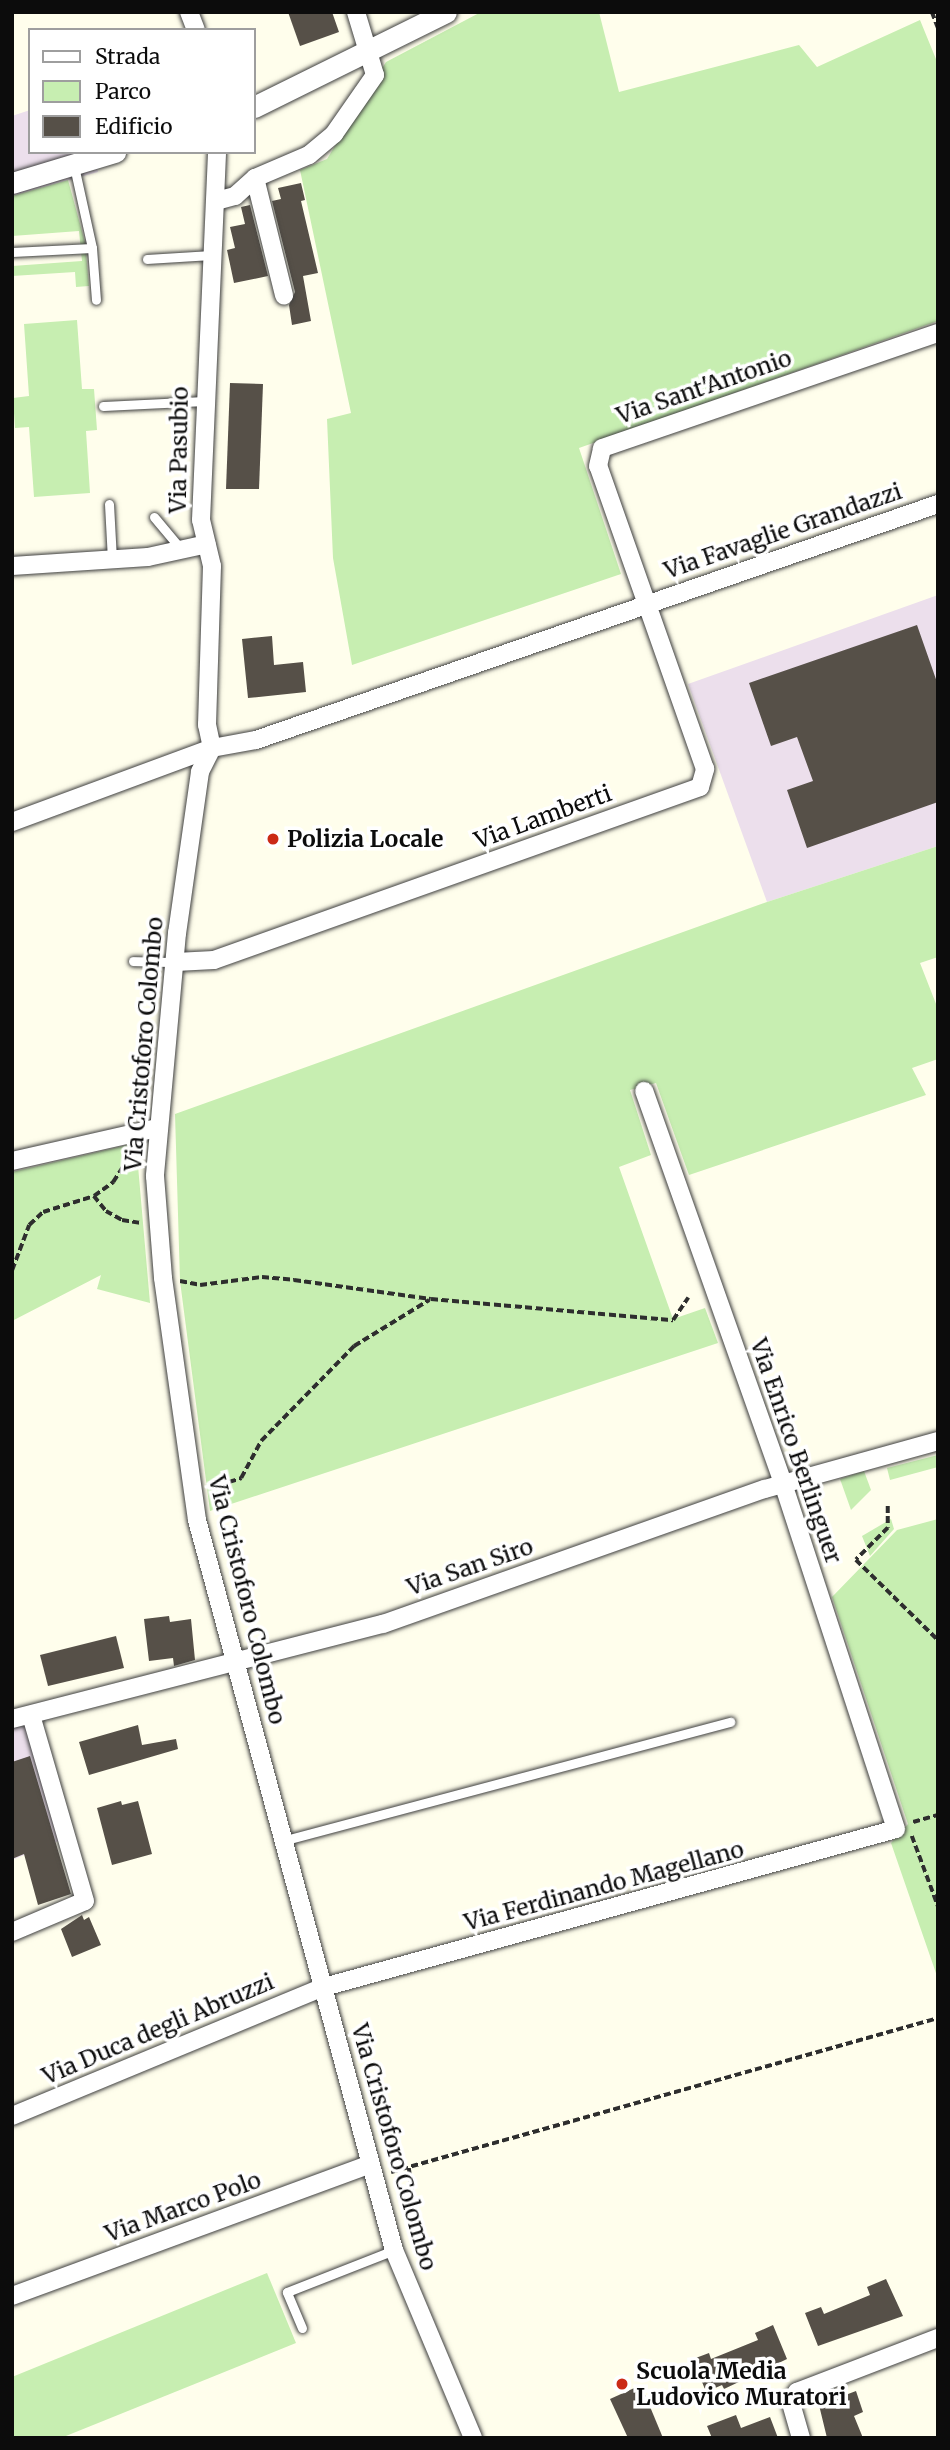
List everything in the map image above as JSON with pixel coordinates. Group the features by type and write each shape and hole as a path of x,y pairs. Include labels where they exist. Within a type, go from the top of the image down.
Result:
{"street":[{"path":"216,201 235,196 255,178 309,155 334,134 375,75 371,53 356,12"},
{"path":"256,106 371,53 446,12"},
{"path":"12,183 108,154"},
{"name":"Via Pasubio","path":"212,748 207,725 212,566 201,520 217,154"},
{"path":"255,178 284,295"},
{"name":"Via Sant'Antonio","path":"645,604 598,466 602,448 938,333"},
{"name":"Via Favaglie Grandazzi","path":"12,822 212,748 256,740 938,504"},
{"path":"12,566 112,559 207,544"},
{"name":"Via Lamberti","path":"176,962 214,960 700,788 705,769 645,604"},
{"name":"Via Cristoforo Colombo","path":"212,748 200,772 176,962 149,1130 163,1278 194,1492 281,1842 324,1987 394,2250 473,2438"},
{"name":"Via Enrico Berlinguer","path":"644,1091 783,1483 896,1829"},
{"path":"12,1161 149,1130"},
{"name":"Via San Siro","path":"12,1719 383,1623 783,1483 938,1441"},
{"path":"12,1932 85,1900 31,1714"},
{"name":"Via Ferdinando Magellano","path":"324,1987 896,1829"},
{"name":"Via Duca degli Abruzzi","path":"12,2116 324,1987"},
{"name":"Via Marco Polo","path":"12,2296 372,2171"},
{"path":"801,2438 791,2402 797,2392 938,2339"}],"lane":[{"path":"74,164 92,248 96,300"},
{"path":"12,252 92,248"},
{"path":"147,259 211,255"},
{"path":"103,406 205,401"},
{"path":"109,504 112,559"},
{"path":"154,517 180,548"},
{"path":"133,961 176,962"},
{"path":"281,1842 730,1722"},
{"path":"302,2328 287,2292 394,2250"}],"path":[{"path":"932,12 938,28"},
{"path":"12,1270 29,1225 43,1212 94,1196 125,1167 149,1130"},
{"path":"94,1196 106,1211 122,1220 158,1225"},
{"path":"163,1278 200,1285 262,1277 431,1299 673,1320 688,1298"},
{"path":"194,1492 240,1478 261,1441 354,1346 431,1299"},
{"path":"888,1506 888,1528 856,1560 938,1640"},
{"path":"938,1815 908,1824 938,1906"},
{"path":"372,2171 409,2168 938,2018"},
{"path":"409,2168 414,2205"}],"shaded area":[{"path":"28,111 28,154 94,154 98,172 12,196 12,116"},
{"path":"938,595 938,846 767,902 688,684"},
{"path":"26,1723 61,1840 12,1860 12,1726"}],"green space":[{"path":"481,12 599,12 619,92 799,45 817,67 920,20 938,64 938,321 579,448 621,574 352,665 333,558 327,419 351,413 300,170 327,159 386,62"},
{"path":"68,180 85,242 89,286 76,287 75,272 12,276 12,266 82,261 79,231 12,236 12,196"},
{"path":"77,320 82,389 94,389 97,430 86,431 90,493 34,497 29,427 15,428 13,398 29,396 24,324"},
{"path":"938,846 938,957 920,963 938,1009 938,1059 912,1068 926,1095 689,1175 656,1083 630,1090 651,1155 619,1167 673,1319 705,1308 718,1343 210,1511 180,1281 175,1114 767,902"},
{"path":"136,1143 150,1303 97,1289 101,1275 12,1321 12,1172"},
{"path":"938,1455 938,1467 890,1480 887,1468"},
{"path":"864,1471 871,1490 851,1510 840,1479"},
{"path":"891,1519 894,1529 870,1556 862,1536"},
{"path":"938,1519 938,1979 891,1843 908,1824 832,1597 897,1530"},
{"path":"267,2273 296,2343 61,2438 12,2438 12,2377"}],"building":[{"path":"288,12 332,12 339,32 300,46"},
{"path":"301,183 305,200 301,201 318,273 303,276 311,321 292,325 289,305 295,292 272,201 281,199 278,188"},
{"path":"250,205 268,276 234,283 227,250 235,248 230,227 245,224 241,207"},
{"path":"230,383 263,384 259,489 226,489"},
{"path":"917,625 938,685 938,802 807,848 787,790 813,781 797,737 771,746 749,683"},
{"path":"272,636 274,665 303,662 306,692 248,698 242,639"},
{"path":"169,1616 170,1622 191,1619 195,1660 174,1666 173,1658 149,1661 144,1619"},
{"path":"116,1636 124,1668 48,1686 40,1655"},
{"path":"138,1725 142,1745 176,1739 178,1749 89,1775 79,1742"},
{"path":"30,1756 71,1894 38,1905 24,1854 12,1859 12,1762"},
{"path":"121,1801 122,1805 138,1801 152,1854 112,1865 97,1808"},
{"path":"82,1915 84,1920 89,1917 101,1945 72,1957 61,1929"},
{"path":"886,2279 903,2316 818,2346 805,2313 821,2307 824,2314 870,2295 867,2287"},
{"path":"773,2325 787,2359 724,2389 722,2385 706,2392 693,2359 709,2353 711,2359 758,2340 755,2333"},
{"path":"641,2385 663,2438 628,2438 610,2399"},
{"path":"856,2391 863,2412 854,2416 863,2438 827,2438 819,2405"},
{"path":"736,2415 741,2428 770,2417 778,2438 712,2438 707,2426"}],"place":[{"name":"Polizia Locale","path":"273,839"},
{"name":"Scuola Media Ludovico Muratori","path":"622,2384"}]}
